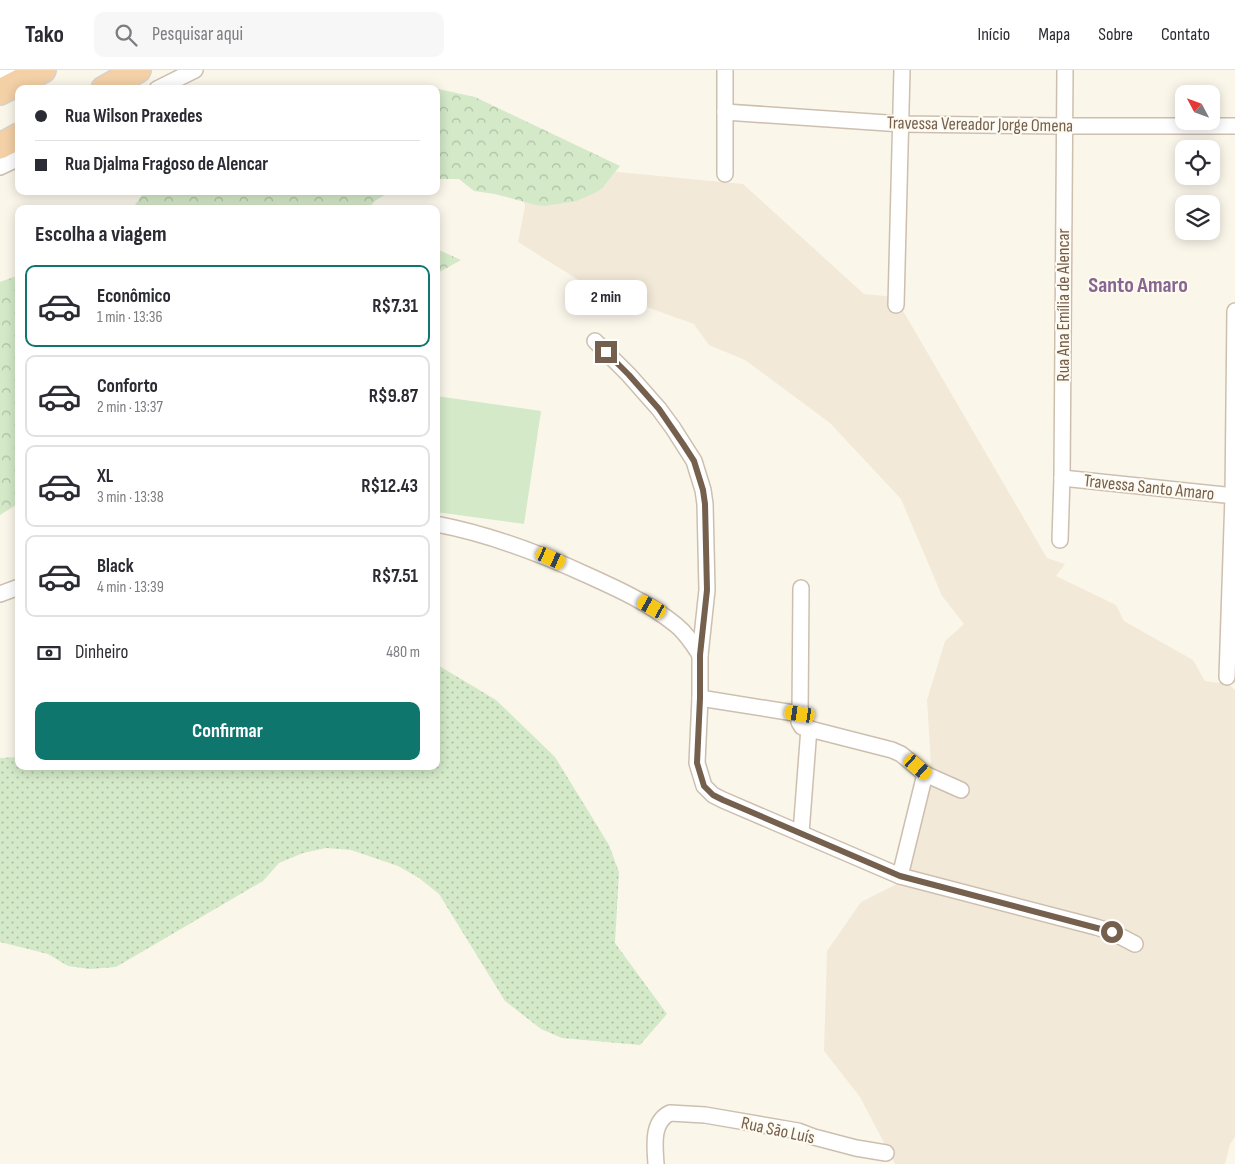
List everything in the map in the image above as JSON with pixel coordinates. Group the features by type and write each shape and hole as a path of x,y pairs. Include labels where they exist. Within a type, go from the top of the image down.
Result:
{"highway":[{"path":"0,92 43,70"},
{"path":"111,85 138,70"},
{"path":"0,146 15,138"}],"street":[{"path":"0,76 12,70"},
{"path":"165,85 195,70"},
{"path":"725,70 725,174"},
{"path":"896,305 902,70"},
{"name":"Rua Ana Emília de Alencar","path":"1060,540 1065,70"},
{"name":"Travessa Vereador Jorge Omena","path":"725,112 902,124 1235,126"},
{"path":"0,167 15,160"},
{"path":"1227,677 1234,496 1235,310"},
{"path":"595,341 659,409 694,461 703,490 707,590 700,655 697,763 704,786 713,795 723,800 900,876 1096,927 1112,932 1135,944"},
{"name":"Travessa Santo Amaro","path":"1062,478 1234,496"},
{"path":"440,525 478,533 535,553 622,590 652,607 677,626 700,655"},
{"path":"0,594 15,588"},
{"path":"801,588 800,725 892,750 901,754 925,774 961,790"},
{"path":"700,698 800,714"},
{"path":"801,832 809,728"},
{"path":"900,876 925,774"},
{"name":"Rua São Luís","path":"656,1164 655,1140 657,1127 665,1115 670,1113 706,1115 798,1131 856,1148 886,1153"}],"shaded area":[{"path":"514,162 743,184 864,294 895,297 1047,558 1065,564 1056,576 1116,605 1124,621 1193,660 1205,681 1228,684 1235,690 1235,1137 1230,1144 1225,1164 895,1164 860,1097 824,1051 827,951 861,902 899,883 931,765 927,700 945,641 964,624 942,596 901,499 830,423 745,360 709,345 694,324 588,286 518,242 525,206"}],"green space":[{"path":"440,89 475,97 620,166 597,192 576,201 545,206 474,191 459,179 440,179"},
{"path":"142,195 385,195 371,205 135,205"},
{"path":"440,250 461,260 440,272"},
{"path":"15,276 15,506 0,515 0,282"},
{"path":"440,397 541,411 524,524 440,513"},
{"path":"440,666 496,700 555,757 609,845 619,872 615,943 667,1014 640,1045 562,1038 541,1029 505,1001 439,894 419,878 398,866 351,850 326,848 303,853 279,863 263,881 116,967 90,969 68,966 48,954 0,942 0,758 15,757 15,770 440,770"}],"district":[{"name":"Santo Amaro","path":"1138,284"}],"route":[{"path":"606,352 659,409 673,428 694,461 703,490 707,590 700,655 697,763 704,786 713,795 723,800 900,876 1112,932"}]}
